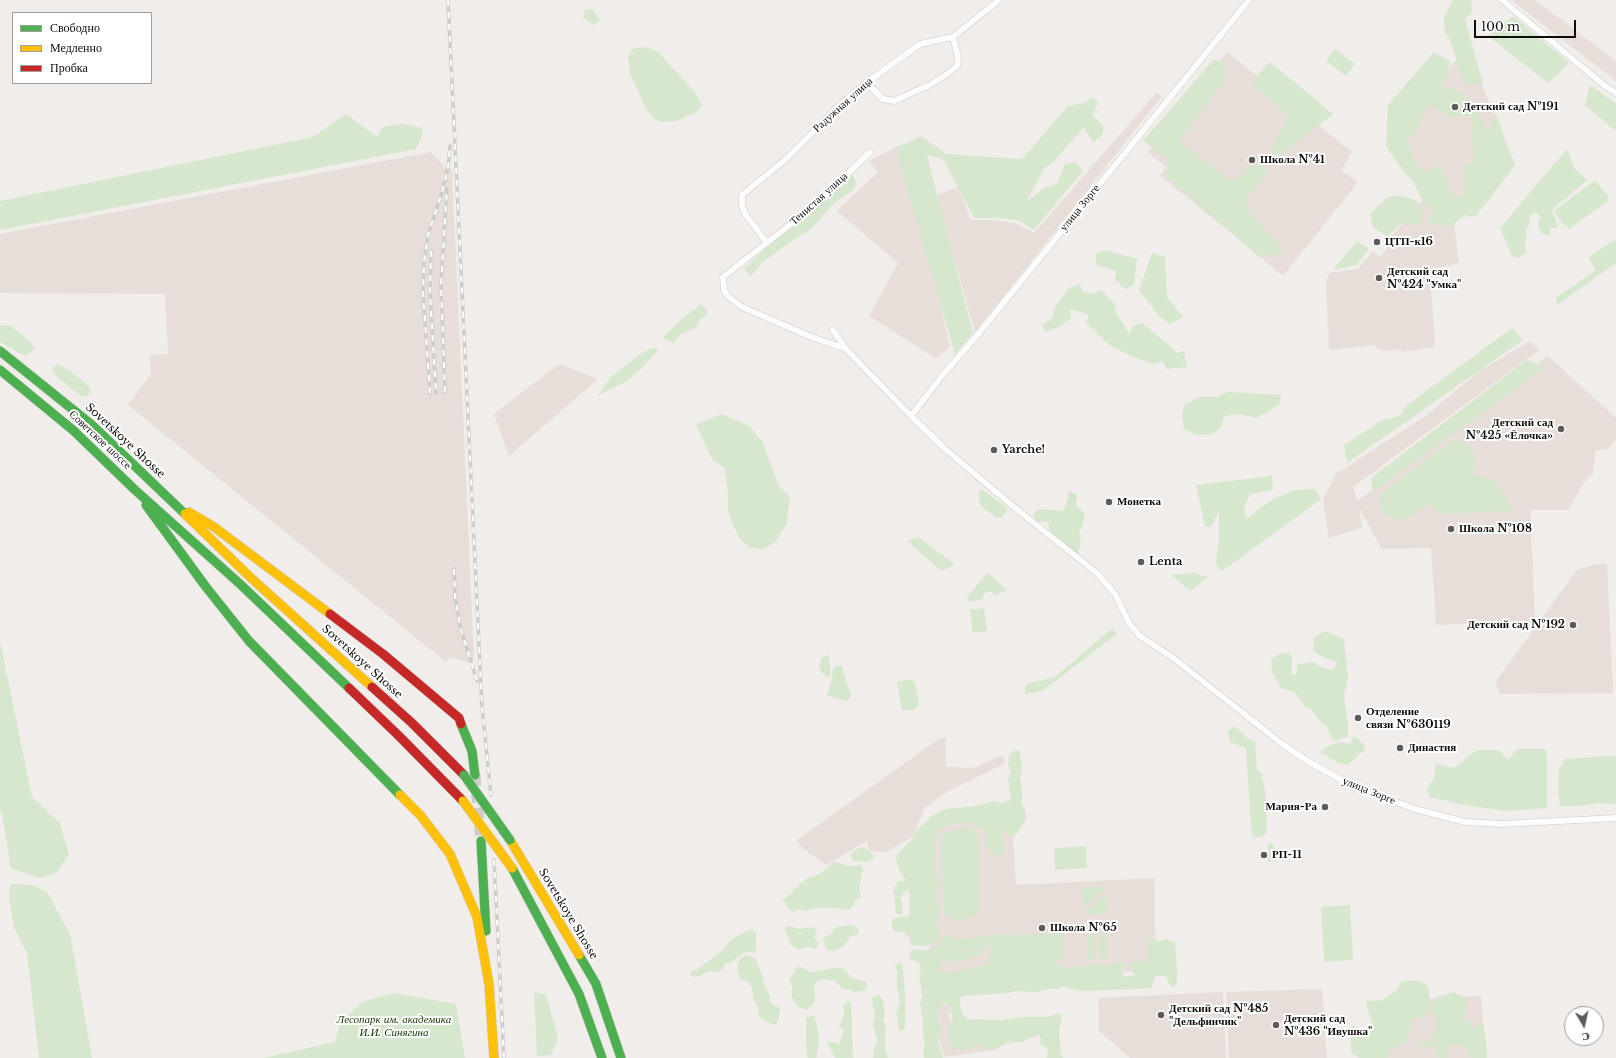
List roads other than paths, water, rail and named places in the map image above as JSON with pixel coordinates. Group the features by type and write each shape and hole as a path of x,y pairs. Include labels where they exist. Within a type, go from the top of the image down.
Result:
{"main road":[{"name":"Sovetskoye Shosse","path":"0,351 85,419 250,577 412,723 464,775 510,840 596,984 621,1058"},
{"name":"Советское шоссе","path":"0,370 74,431 134,489"},
{"path":"74,431 85,419"},
{"path":"134,489 246,589 399,736 463,801 512,868 578,994 602,1058"},
{"path":"134,489 206,587 249,641 421,816 450,854 477,917 489,984"},
{"path":"172,501 214,527 383,654 459,718 472,751 475,775"},
{"path":"481,841 494,1058"}],"street":[{"name":"Радужная улица","path":"767,243 746,215 742,206 742,195 786,159 840,105 866,83 920,44 953,37 999,0"},
{"name":"улица Зорге","path":"910,416 1249,0"},
{"path":"1502,0 1605,86 1616,93"},
{"path":"866,83 883,100 894,101 929,85 943,77 957,66 958,57 953,37"},
{"name":"Тенистая улица","path":"846,349 809,336 742,307 728,296 724,290 723,277 775,238 814,206 870,152"},
{"name":"улица Зорге","path":"833,330 846,349 910,416 945,449 1020,512 1097,573 1115,594 1129,623 1140,636 1172,657 1281,743 1304,759 1349,784 1415,809 1465,822 1502,824 1616,818"}],"tunnel":[{"path":"475,775 481,841"}],"railway":[{"path":"448,0 482,707 491,795"},
{"path":"430,393 423,293 424,262 428,235 448,168 450,146"},
{"path":"445,392 441,285 447,189"},
{"path":"431,251 430,293 436,393"},
{"path":"454,569 455,595 460,626 477,681"},
{"path":"494,860 504,1058"}],"place":[{"name":"Детский сад №191","path":"1455,107"},
{"name":"Школа №41","path":"1252,160"},
{"name":"ЦТП-к16","path":"1377,242"},
{"name":"Детский сад №424 \"Умка\"","path":"1379,278"},
{"name":"Детский сад №425 «Ёлочка»","path":"1561,429"},
{"name":"Yarche!","path":"994,450"},
{"name":"Монетка","path":"1109,502"},
{"name":"Школа №108","path":"1451,529"},
{"name":"Lenta","path":"1141,562"},
{"name":"Детский сад №192","path":"1573,625"},
{"name":"Отделение связи №630119","path":"1358,718"},
{"name":"Династия","path":"1400,748"},
{"name":"Мария-Ра","path":"1325,807"},
{"name":"РП-11","path":"1264,855"},
{"name":"Школа №65","path":"1042,928"},
{"name":"Детский сад №485 \"Дельфинчик\"","path":"1161,1015"},
{"name":"Детский сад №436 \"Ивушка\"","path":"1276,1025"}],"park label":[{"name":"Лесопарк им. академика И.И. Синягина","path":"394,1026"}]}
